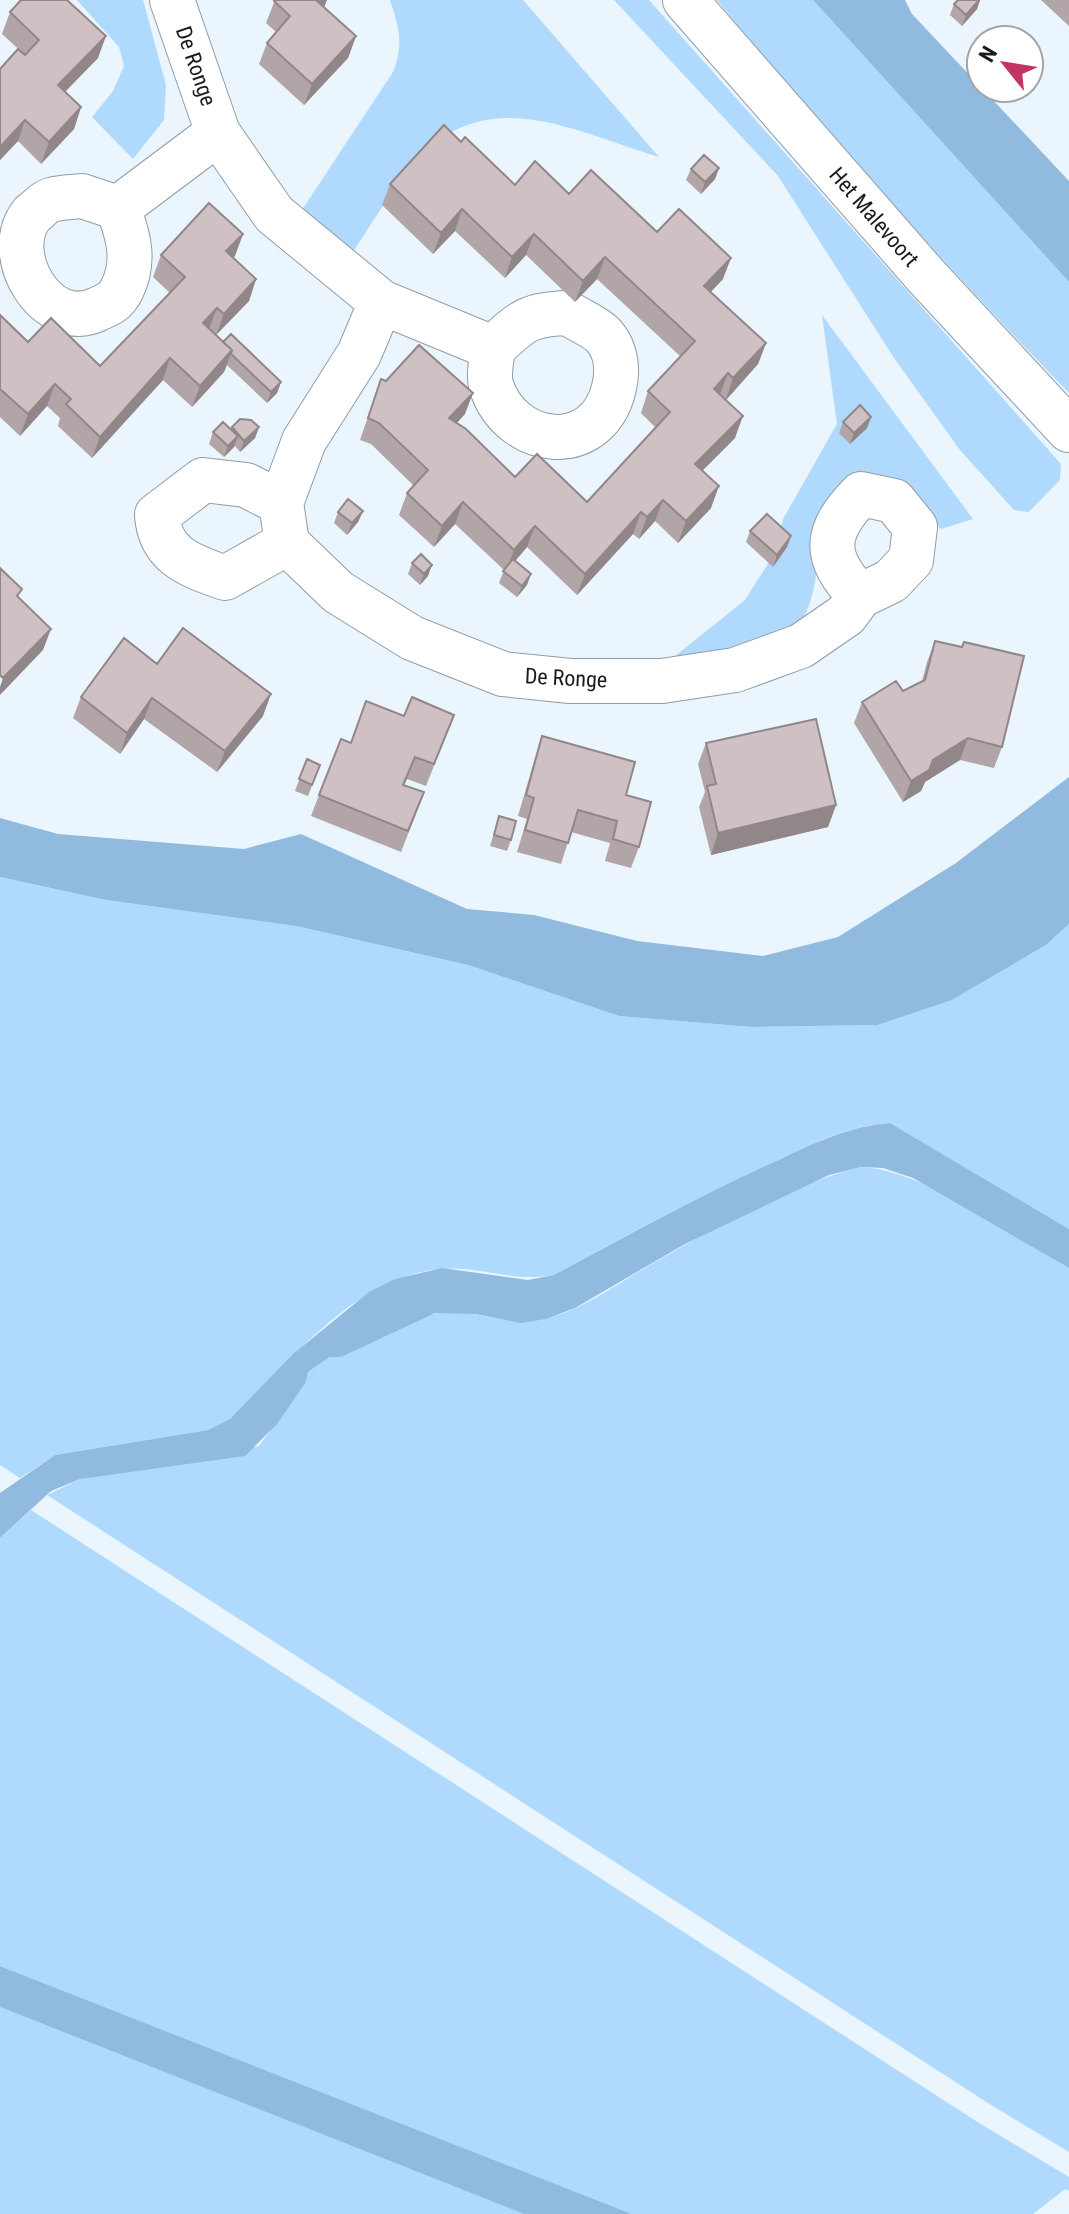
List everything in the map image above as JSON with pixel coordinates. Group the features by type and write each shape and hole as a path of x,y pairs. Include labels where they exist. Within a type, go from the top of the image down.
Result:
{"street":[{"name":"De Ronge","path":"172,0 218,133 274,214 381,302 493,348"},
{"name":"Het Malevoort","path":"685,0 926,276 1069,430"},
{"name":"De Ronge","path":"118,208 218,133"},
{"name":"De Ronge","path":"381,302 359,354 304,441 284,523 338,592 412,638 503,674 570,681 662,681 735,670 801,646 846,615 860,596"}],"shaded area":[{"path":"77,0 143,0 166,85 164,120 133,159 92,117 113,91 124,66 119,47"},
{"path":"390,0 523,0 659,157 591,134 525,119 494,119 463,126 434,144 406,173 351,255 298,216 393,72 399,36"},
{"path":"614,0 649,0 1061,464 1060,480 1029,512 1014,510 960,450 894,358 778,176"},
{"path":"717,0 813,0 1069,282 1069,393 888,200"},
{"path":"813,0 905,0 912,14 965,70 965,104 997,104 1069,181 1069,282"},
{"path":"822,315 973,519 941,529 906,493 823,522 812,597 803,619 794,628 761,643 664,665 745,600 776,551 783,519 837,424"},
{"path":"1069,777 1069,924 1046,945 952,1000 878,1025 752,1027 619,1016 468,965 296,926 106,900 0,877 0,818 58,834 244,849 301,834 467,909 534,915 637,941 763,956 838,937 956,863"},
{"path":"0,877 106,900 296,926 468,965 619,1016 752,1027 878,1025 952,1000 1046,945 1069,924 1069,1229 890,1123 860,1127 816,1142 718,1189 554,1275 524,1277 468,1269 439,1269 408,1276 378,1288 324,1326 230,1419 208,1430 55,1455 20,1478 0,1465"},
{"path":"890,1123 1069,1229 1069,1268 913,1178 883,1168 861,1167 829,1175 685,1244 575,1308 546,1319 521,1323 475,1314 435,1313 341,1357 330,1357 308,1372 306,1382 277,1424 245,1456 80,1479 51,1491 0,1538 0,1493 55,1455 208,1430 230,1419 293,1354 369,1292 395,1279 442,1268 528,1280 554,1275 690,1202 802,1149 845,1132"},
{"path":"861,1167 912,1179 940,1192 1069,1268 1069,2152 991,2105 47,1495 80,1479 259,1446 306,1382 308,1372 330,1357 341,1357 395,1327 439,1313 532,1321 572,1310 754,1208 808,1184"},
{"path":"31,1510 979,2123 1069,2177 1069,2191 1065,2189 1033,2214 632,2214 0,1966 0,1538"},
{"path":"0,1966 632,2214 524,2214 0,2007"},
{"path":"0,2007 524,2214 0,2214"}],"building":[{"path":"21,0 67,0 106,36 58,85 81,107 49,142 25,120 0,147 0,69 18,49 25,55 39,40 10,12"},
{"path":"275,0 319,0 356,36 312,84 267,43 290,16"},
{"path":"958,0 979,0 966,15 954,4"},
{"path":"444,125 461,142 465,137 515,185 535,161 569,194 591,170 657,232 679,209 731,258 704,286 766,343 733,378 728,373 714,389 743,416 695,464 719,486 686,521 663,500 647,517 641,512 585,574 535,526 514,550 463,502 442,526 407,493 428,470 379,423 368,418 381,379 386,381 419,345 473,393 449,418 466,429 515,477 537,454 587,502 670,412 648,391 695,341 605,257 583,281 534,234 512,257 462,209 441,233 390,184"},
{"path":"704,155 719,168 705,182 691,169"},
{"path":"209,203 243,234 226,251 256,279 224,314 217,308 203,323 232,350 200,386 170,358 100,437 66,404 71,399 55,384 28,414 0,389 0,315 28,342 51,318 100,366 185,277 161,255"},
{"path":"231,334 281,382 271,392 231,354 232,350 223,342"},
{"path":"860,405 871,417 854,433 843,422"},
{"path":"240,419 251,420 259,427 244,441 232,427"},
{"path":"223,422 238,436 228,446 213,432"},
{"path":"348,499 363,511 352,523 338,512"},
{"path":"767,514 791,536 777,555 750,531"},
{"path":"421,554 432,565 424,574 412,563"},
{"path":"513,559 531,574 522,586 503,571"},
{"path":"0,568 22,589 17,596 51,629 3,678 0,675"},
{"path":"183,628 271,694 225,751 152,698 127,733 81,697 124,638 157,664"},
{"path":"935,641 962,647 964,642 1024,656 1002,747 968,738 933,760 929,770 911,781 862,702 896,681 903,691 925,680"},
{"path":"412,697 454,715 434,764 415,757 403,785 424,792 408,831 319,795 341,739 351,743 366,701 404,716"},
{"path":"816,719 836,805 718,833 707,786 716,784 706,743"},
{"path":"542,736 635,762 626,795 651,802 639,847 613,839 617,821 578,810 568,843 525,830 534,798 526,795"},
{"path":"307,759 320,765 312,785 299,779"},
{"path":"499,816 516,821 511,840 494,835"}]}
